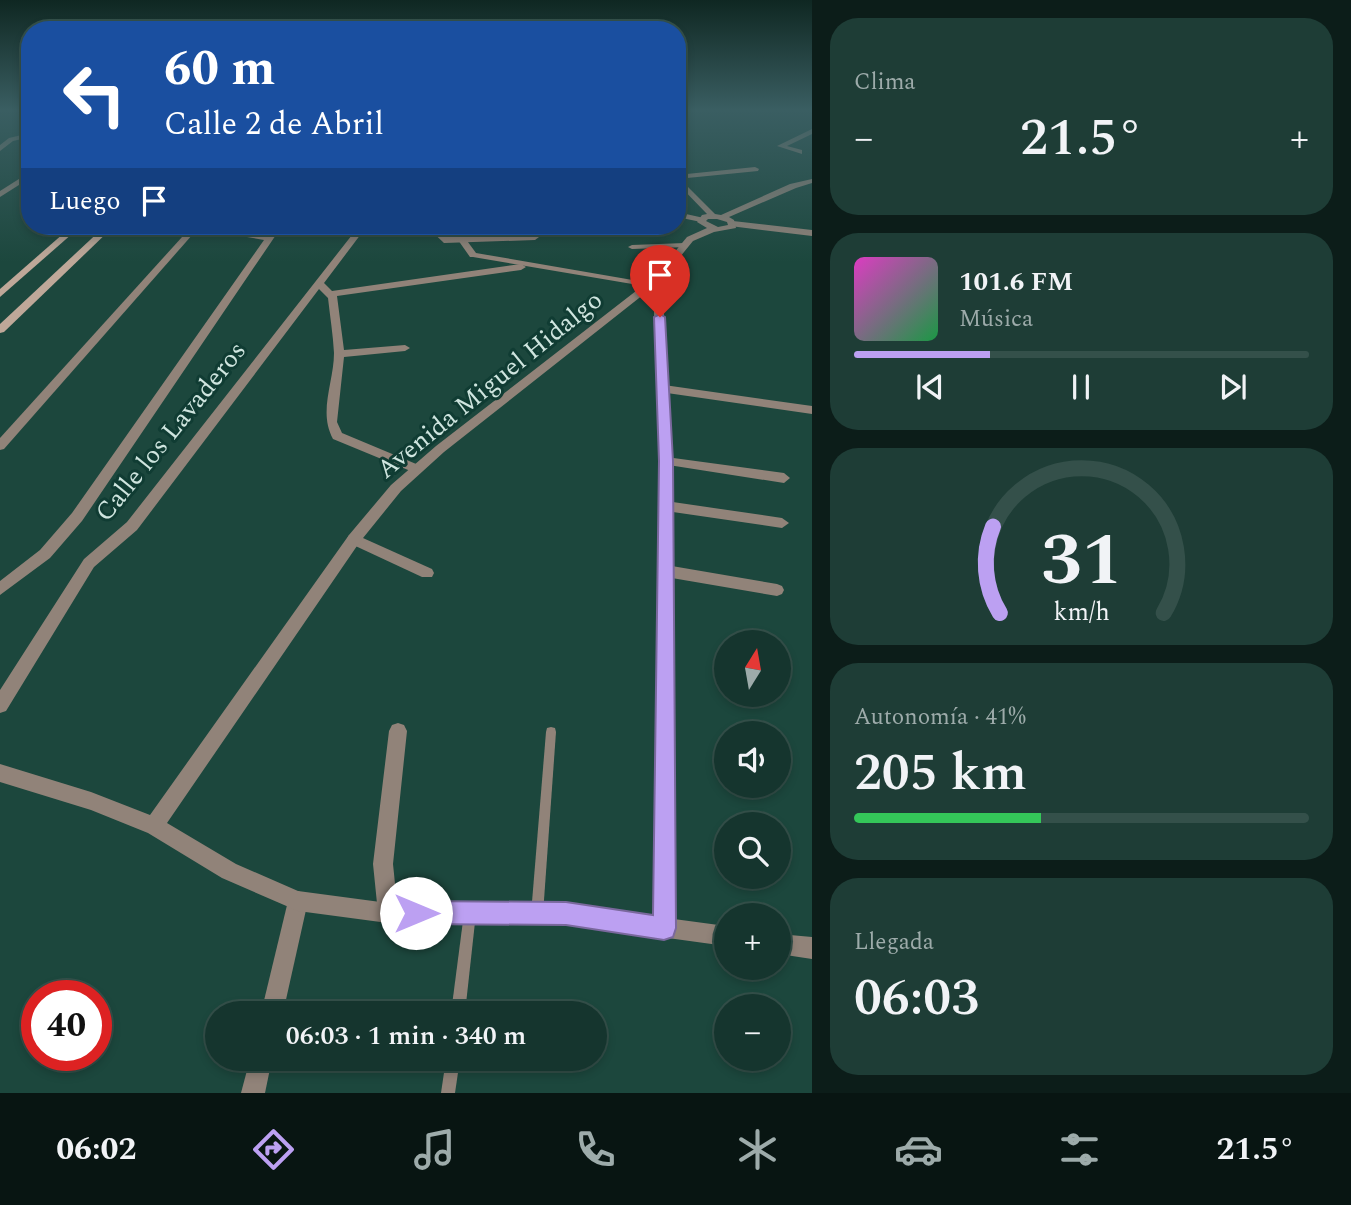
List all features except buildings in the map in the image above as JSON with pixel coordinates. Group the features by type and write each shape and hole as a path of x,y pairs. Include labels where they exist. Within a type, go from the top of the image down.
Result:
{"main road":[{"path":"0,294 67,235"},
{"path":"0,330 100,235"}],"street":[{"path":"686,176 755,169"},
{"path":"0,195 21,180"},
{"path":"705,227 793,186 812,181"},
{"path":"686,185 725,218 812,233"},
{"path":"13,186 21,186"},
{"path":"686,218 705,227 726,230 725,218"},
{"name":"Avenida Miguel Hidalgo","path":"154,825 354,539 396,488 652,287 685,245 705,227"},
{"path":"0,446 187,235"},
{"path":"251,235 270,238"},
{"path":"0,589 45,554 77,517 272,235"},
{"name":"Calle los Lavaderos","path":"0,705 89,563 132,526 356,235"},
{"path":"439,235 444,240 535,237"},
{"path":"461,240 473,255 652,287 664,389 666,461 664,928"},
{"path":"632,247 685,245"},
{"path":"319,284 332,294 521,267"},
{"path":"332,294 339,354 331,422 337,436 417,469"},
{"path":"339,354 405,348"},
{"path":"664,389 812,410"},
{"path":"666,461 784,478"},
{"path":"666,506 782,523"},
{"path":"354,539 427,573"},
{"path":"666,571 778,590"},
{"path":"388,913 383,864 398,731"},
{"path":"0,773 91,801 154,825 229,871 298,901 388,913 566,914 714,934"},
{"path":"275,1001 298,901"},
{"path":"791,945 812,948"},
{"path":"253,1093 258,1071"}],"lane":[{"path":"537,914 551,732"},
{"path":"459,1001 470,913"},
{"path":"449,1093 452,1071"}],"route":[{"path":"416,913 566,914 664,928 666,461 660,317"}]}
